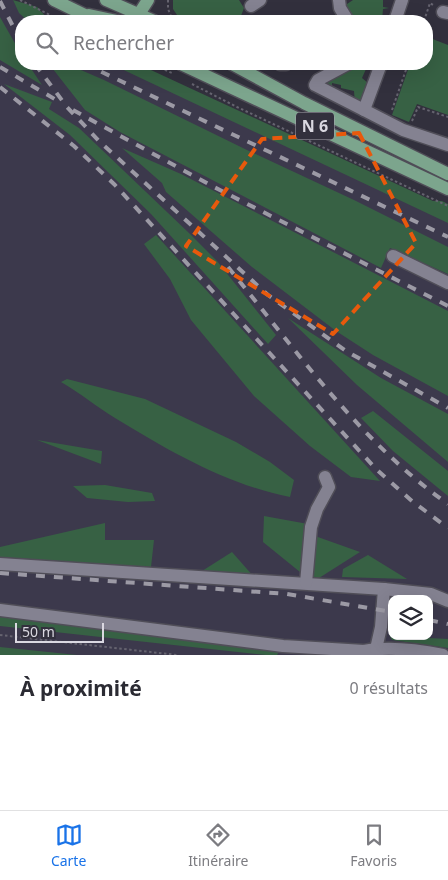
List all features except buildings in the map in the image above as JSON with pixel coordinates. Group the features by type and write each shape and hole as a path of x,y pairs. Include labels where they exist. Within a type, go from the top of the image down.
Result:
{"main road":[{"path":"54,0 86,15"},
{"path":"106,0 128,4"},
{"path":"135,15 148,0"},
{"name":"N 6","path":"180,70 448,189"},
{"name":"N 6","path":"243,70 304,103 448,174"}],"street":[{"path":"340,0 340,8 344,15"},
{"path":"397,15 402,0"},
{"path":"337,70 318,80 314,85 408,132 448,146"},
{"path":"364,110 379,70"},
{"path":"393,256 448,283"},
{"path":"306,584 314,518 329,487 325,477"},
{"path":"0,564 384,589 431,594 448,601"},
{"path":"376,648 382,627 384,589"},
{"path":"0,610 169,633 317,648 364,651 376,648 421,651 444,655"},
{"path":"305,655 317,648"}],"path":[{"path":"20,0 50,15"},
{"path":"168,0 172,15"},
{"path":"388,122 406,70"},
{"path":"184,80 237,107 448,206"},
{"path":"408,132 418,107 448,118"},
{"path":"0,634 177,655"}],"highlighted area":[{"path":"359,133 416,243 333,334 186,246 262,139"}],"shaded area":[{"path":"0,0 13,0 20,13 24,15 15,15 15,70 139,70 448,216 448,655 0,655"}],"green space":[{"path":"13,0 37,7 44,15 21,15"},
{"path":"173,0 239,0 244,8 241,15 177,15 173,9"},
{"path":"353,0 383,0 383,7 389,8 383,9 382,15 350,15 344,6"},
{"path":"0,17 15,43 15,69 0,60"},
{"path":"433,39 448,45 448,115 417,104 409,122 392,115 408,70 433,70"},
{"path":"17,70 32,70 42,85"},
{"path":"54,70 81,70 104,80 448,247 448,274 390,248 381,268 120,132 85,110"},
{"path":"124,70 151,70 433,201 442,201 448,204 448,223"},
{"path":"343,70 366,70 362,78 369,84 362,102 355,103 354,91 341,88 341,85 332,83 332,92 324,87 326,80"},
{"path":"4,84 52,102 49,109 79,128 189,233 217,261 276,335 268,344 151,214 70,135"},
{"path":"122,148 181,174 448,311 448,396 373,355 336,331 252,267 166,192 162,183"},
{"path":"156,235 380,481 351,477 310,446 254,396 191,320 170,279 144,244"},
{"path":"288,318 381,378 448,414 448,462 357,385"},
{"path":"67,379 145,399 236,442 270,462 294,480 290,497 244,484 156,443 61,382"},
{"path":"373,411 448,471 448,496 393,451 361,418"},
{"path":"37,440 102,451 101,464"},
{"path":"105,485 152,493 155,501 128,502 87,498 73,486"},
{"path":"264,516 308,524 300,572 263,542"},
{"path":"105,523 105,540 154,540 151,567 0,557 0,547"},
{"path":"315,536 360,552 319,578 310,581"},
{"path":"232,552 254,577 202,571"},
{"path":"368,555 407,579 342,577 343,569"},
{"path":"0,614 282,648 277,655 266,655 0,626"},
{"path":"448,639 448,648 392,640"},
{"path":"0,647 77,655 0,655"}],"railway":[{"path":"0,1 15,30"},
{"path":"0,67 58,101"},
{"path":"39,70 67,107 99,141 268,295 346,351 448,408"},
{"path":"98,70 448,237"},
{"path":"0,87 74,146 115,185 377,470 412,501 448,528"},
{"path":"73,110 214,187 448,306"},
{"path":"228,267 304,362 358,424 416,479 448,504"},
{"path":"0,573 287,594 388,611"},
{"path":"433,621 448,624"}]}
